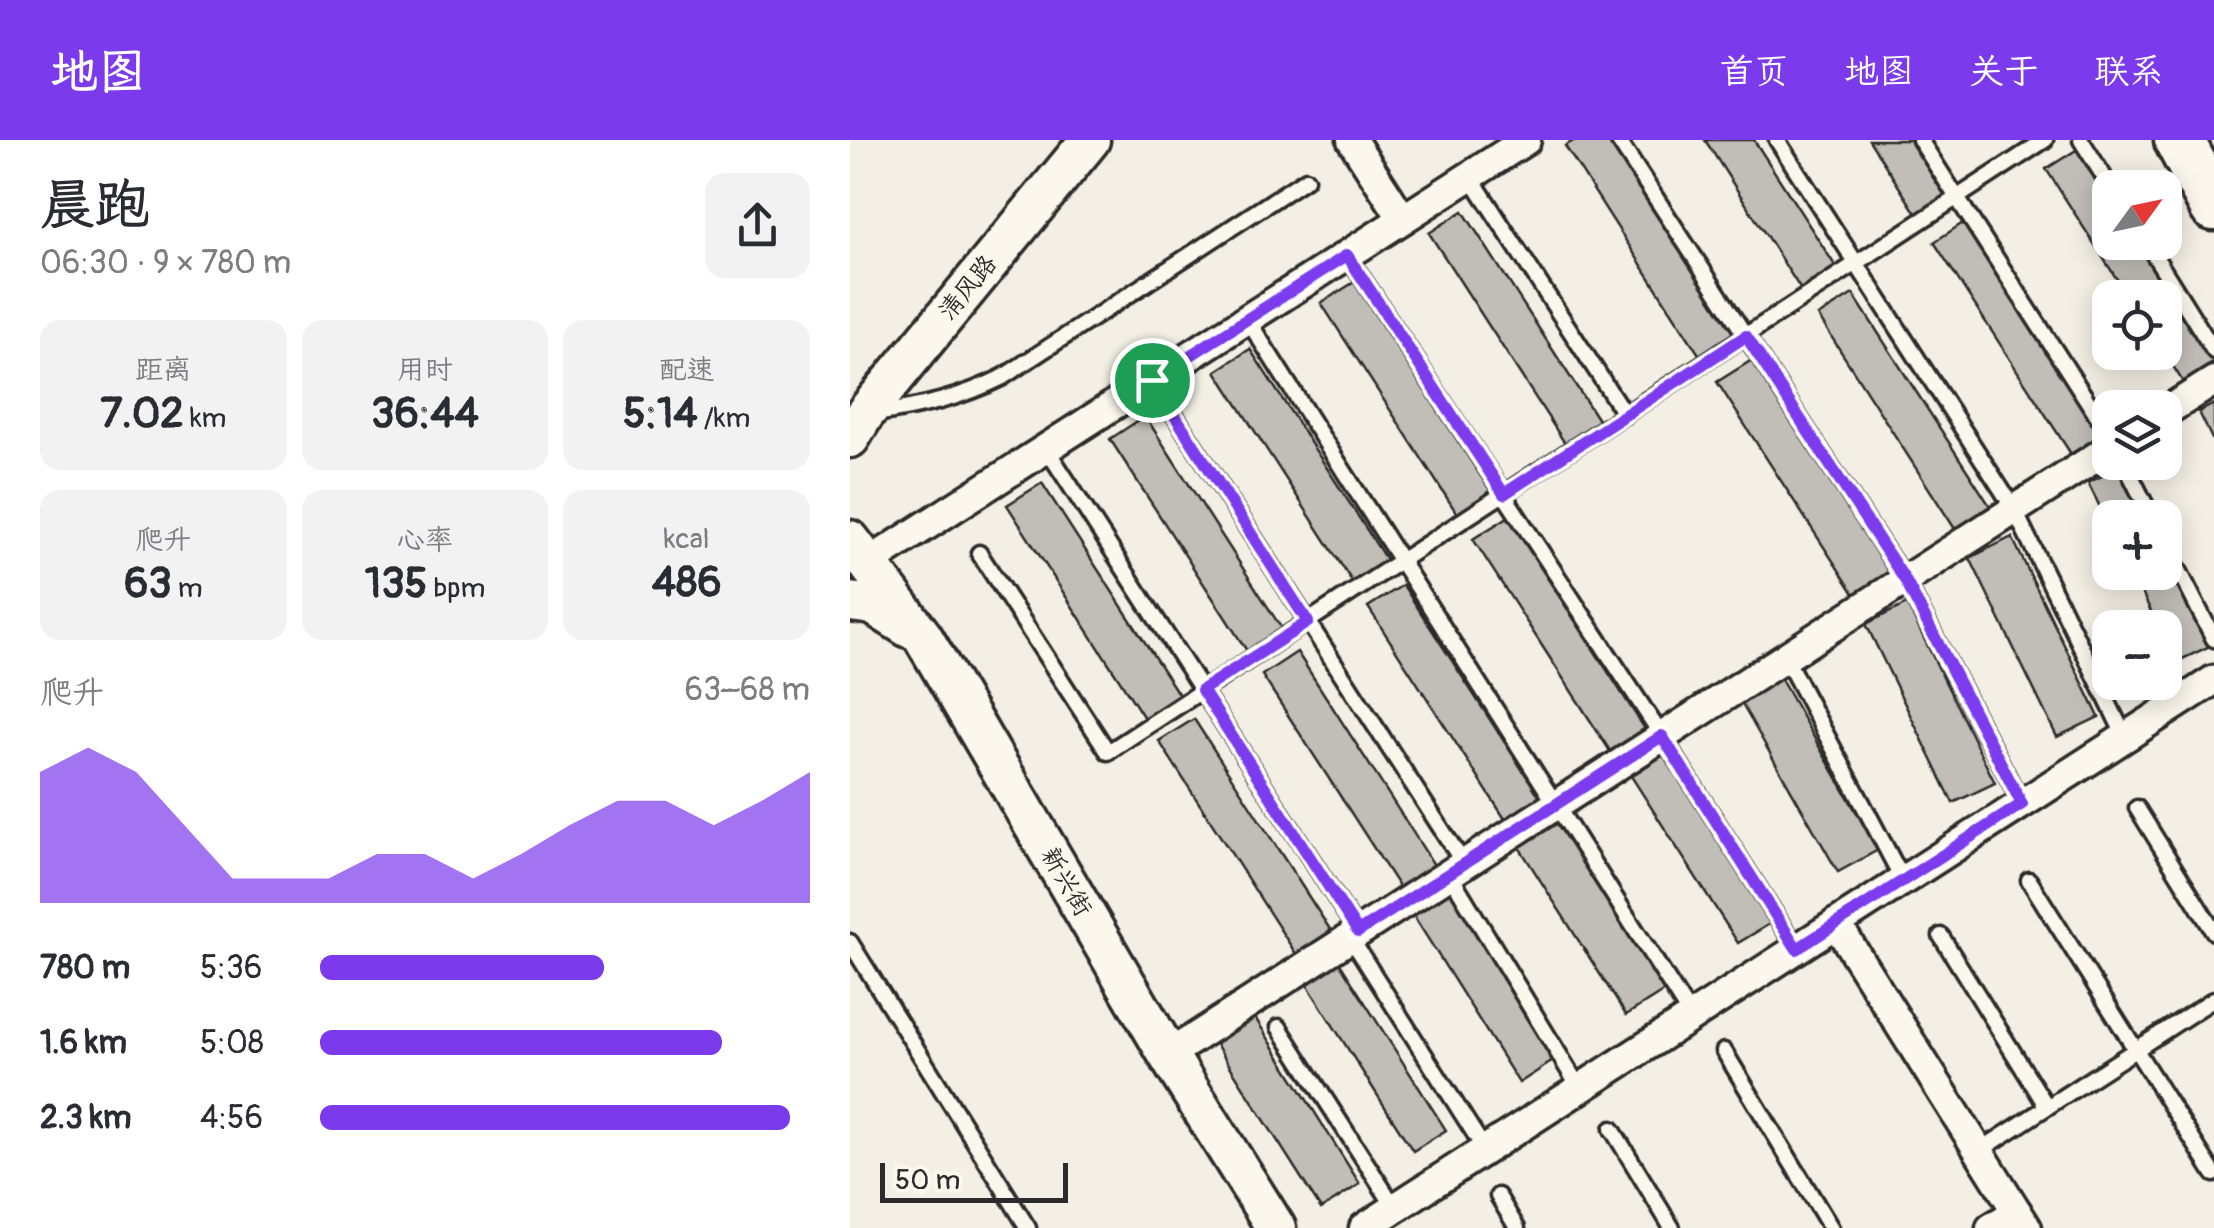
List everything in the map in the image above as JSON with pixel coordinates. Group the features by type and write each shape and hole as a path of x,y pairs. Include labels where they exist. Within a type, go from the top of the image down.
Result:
{"highway":[{"path":"2179,140 2214,206"}],"street":[{"name":"清风路","path":"857,426 1090,140"},
{"path":"1352,140 1403,219"},
{"path":"859,552 1046,448 1526,140"},
{"path":"2182,401 2214,381"},
{"path":"1168,1054 2092,459"},
{"name":"新兴街","path":"859,552 923,637 1168,1054 1276,1228"},
{"path":"850,602 874,604 923,637"},
{"path":"1364,1228 2214,680"},
{"path":"1836,924 2022,1220 1990,1228"}],"lane":[{"path":"1618,140 1905,580 2022,804"},
{"path":"1777,140 2014,509 2125,737"},
{"path":"1920,140 2092,408"},
{"path":"979,553 1108,752 2046,140"},
{"path":"2081,140 2100,170"},
{"path":"1470,176 1624,415"},
{"path":"857,426 967,395 1003,377 1306,179"},
{"path":"1347,255 1797,949"},
{"path":"2157,260 2214,351"},
{"path":"1247,319 1691,1017"},
{"path":"1152,380 1308,622 1457,868 1580,1089"},
{"path":"1046,448 1202,690 1484,1150"},
{"path":"2182,576 2214,640"},
{"path":"1785,656 1904,880"},
{"path":"2136,808 2214,932"},
{"path":"2029,880 2214,1174"},
{"path":"1942,936 2047,1108"},
{"path":"850,942 1028,1228"},
{"path":"1979,1152 2214,999"},
{"path":"1280,1026 1395,1208"},
{"path":"1724,1051 1832,1228"},
{"path":"1612,1129 1672,1228"},
{"path":"1498,1196 1518,1228"}],"building":[{"path":"1575,140 1611,140 1737,336 1702,359 1565,146"},
{"path":"1705,140 1754,140 1838,270 1803,293"},
{"path":"1869,140 1918,140 1954,196 1919,218"},
{"path":"2081,147 2096,170 2092,170 2092,240 2046,169"},
{"path":"1463,211 1600,423 1566,445 1429,233"},
{"path":"1969,219 2092,410 2092,441 2071,454 1934,242"},
{"path":"2105,260 2155,260 2167,280 2117,280"},
{"path":"1356,281 1493,493 1458,515 1321,303"},
{"path":"1853,294 1990,506 1955,529 1818,316"},
{"path":"2182,303 2214,353 2214,362 2183,382 2175,370 2182,370"},
{"path":"1250,349 1387,561 1353,583 1216,371"},
{"path":"1752,360 1889,572 1855,595 1717,382"},
{"path":"2214,404 2214,443 2199,412"},
{"path":"1145,416 1282,629 1247,651 1110,439"},
{"path":"2126,480 2136,500 2096,500 2088,483"},
{"path":"1042,483 1179,695 1144,718 1007,505"},
{"path":"1508,517 1645,729 1610,751 1473,539"},
{"path":"2012,537 2099,717 2057,737 1970,558"},
{"path":"1403,585 1540,797 1505,819 1368,607"},
{"path":"2141,590 2180,590 2208,647 2182,659 2182,610 2150,610"},
{"path":"1907,604 1995,783 1953,803 1866,624"},
{"path":"1297,652 1434,865 1399,887 1262,675"},
{"path":"1779,676 1878,850 1838,872 1739,699"},
{"path":"1194,719 1331,931 1296,954 1159,741"},
{"path":"1664,755 1771,923 1738,943 1631,776"},
{"path":"1559,822 1666,990 1626,1015 1519,847"},
{"path":"1453,889 1559,1057 1519,1083 1413,915"},
{"path":"1339,962 1446,1130 1413,1151 1306,983"},
{"path":"1254,1016 1360,1184 1321,1209 1214,1041"}],"route":[{"path":"1347,255 1504,494 1746,336 1905,580 2022,804 1797,949 1662,736 1358,932 1202,690 1308,622 1152,380 1347,255"}]}
